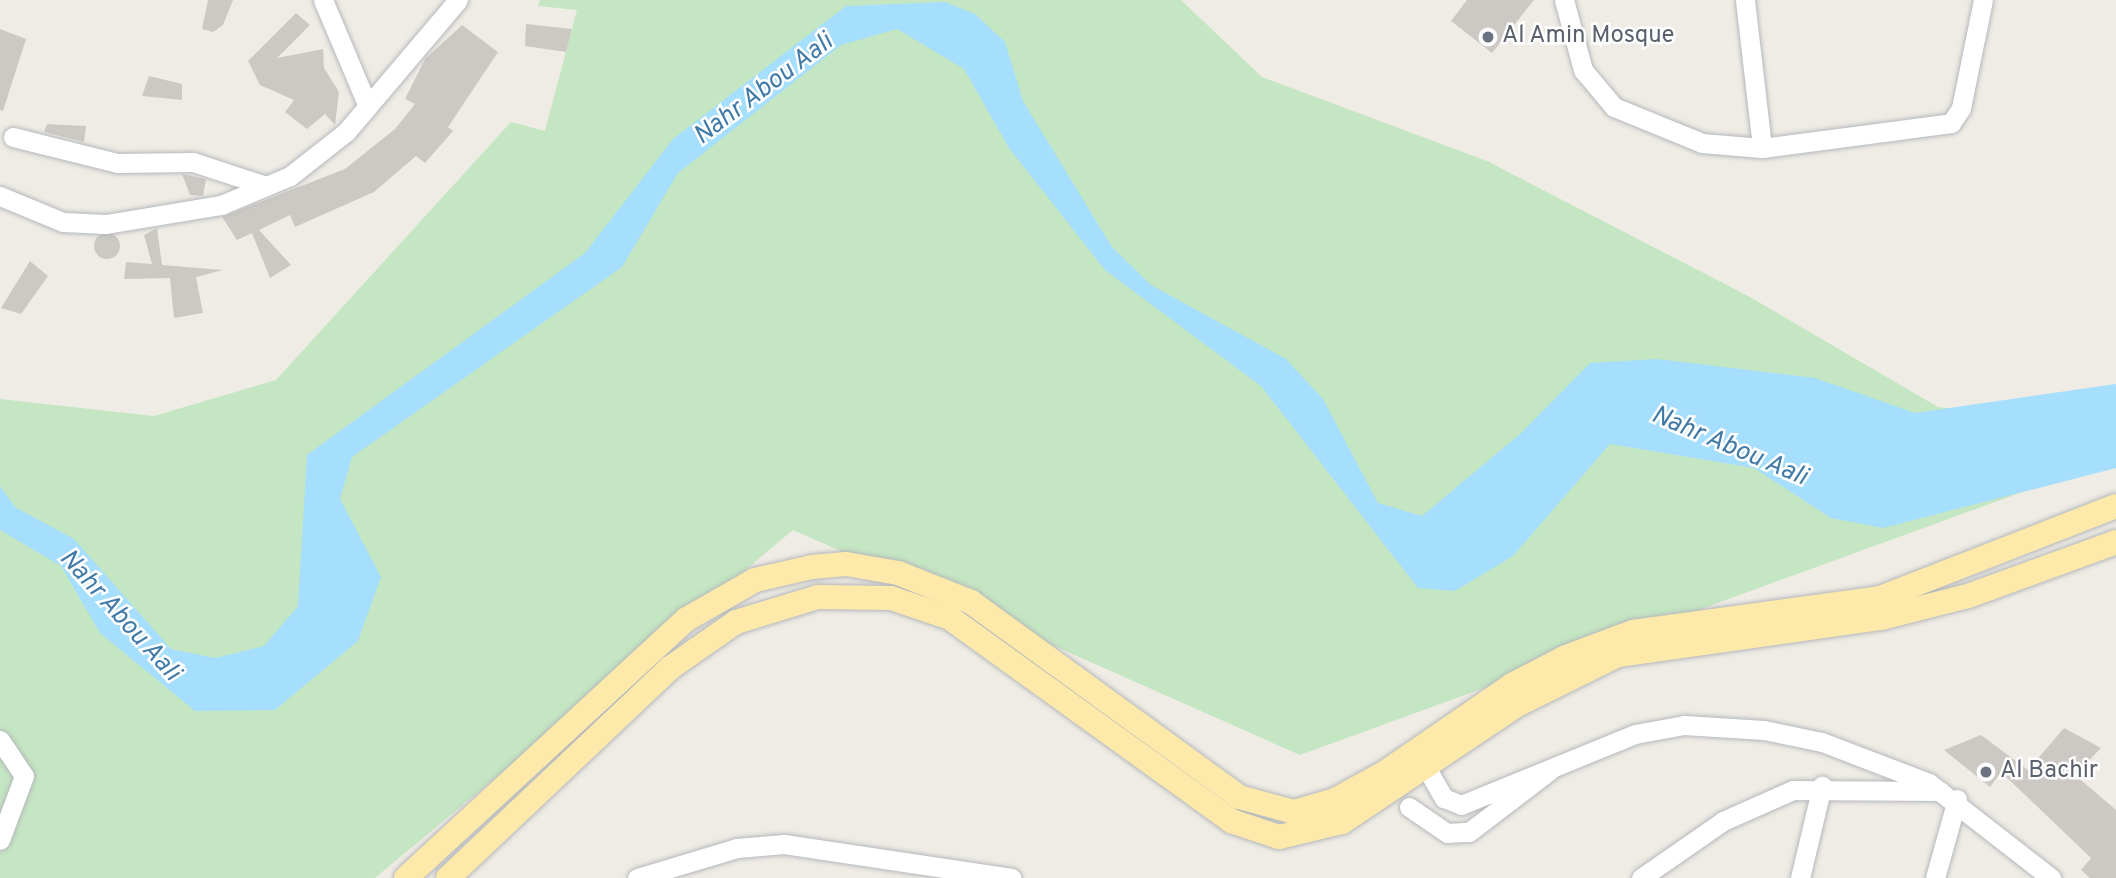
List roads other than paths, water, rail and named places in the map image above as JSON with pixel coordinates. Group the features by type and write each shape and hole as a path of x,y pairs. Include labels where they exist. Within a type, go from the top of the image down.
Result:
{"main road":[{"path":"406,878 620,677 719,596 755,580 846,564 898,573 971,602 1197,770 1262,808 1315,808 1389,776 1511,685 1622,636 1880,598 2116,506"},
{"path":"1968,596 2116,525"},
{"path":"448,878 640,697 736,622 779,606 855,593 928,609 970,630 1252,831 1304,835 1342,822 1427,768 1517,705 1618,655 1881,618 1968,596 2116,542"},
{"path":"620,677 640,697"}],"street":[{"path":"323,0 367,104"},
{"path":"0,196 63,222 106,224 220,205 265,186 323,156 458,0"},
{"path":"1564,0 1583,70 1614,107 1702,142 1762,148 1951,123 1961,108 1983,0"},
{"path":"1745,0 1762,148"},
{"path":"13,137 117,163 193,162 265,186"},
{"path":"1427,768 1444,798 1461,805 1559,761 1635,734 1714,725 1822,742 1950,795 2051,878"},
{"path":"0,740 24,776 0,840"},
{"path":"1409,807 1447,833 1469,832 1526,794 1559,761"},
{"path":"1641,878 1751,806 1822,786 1950,795"},
{"path":"1800,878 1822,786"},
{"path":"1935,878 1950,795"},
{"path":"638,878 679,872 737,848 784,844 1011,878"}],"water":[{"name":"Nahr Abou Aali","path":"945,2 975,14 1005,42 1023,101 1112,247 1151,285 1286,359 1323,399 1378,503 1422,516 1520,434 1590,363 1657,359 1815,378 1915,413 2116,384 2116,468 1883,528 1831,518 1754,468 1610,444 1513,556 1455,591 1418,588 1261,386 1105,270 1009,148 964,69 897,29 841,45 678,173 622,267 352,457 340,499 381,577 358,641 275,710 195,711 100,633 61,566 0,530 0,486 15,507 74,539 171,649 215,658 264,646 298,606 307,455 585,253 673,139 846,6"}],"place":[{"name":"Al Amin Mosque","path":"1488,37"},
{"name":"Al Bachir","path":"1986,772"}]}
